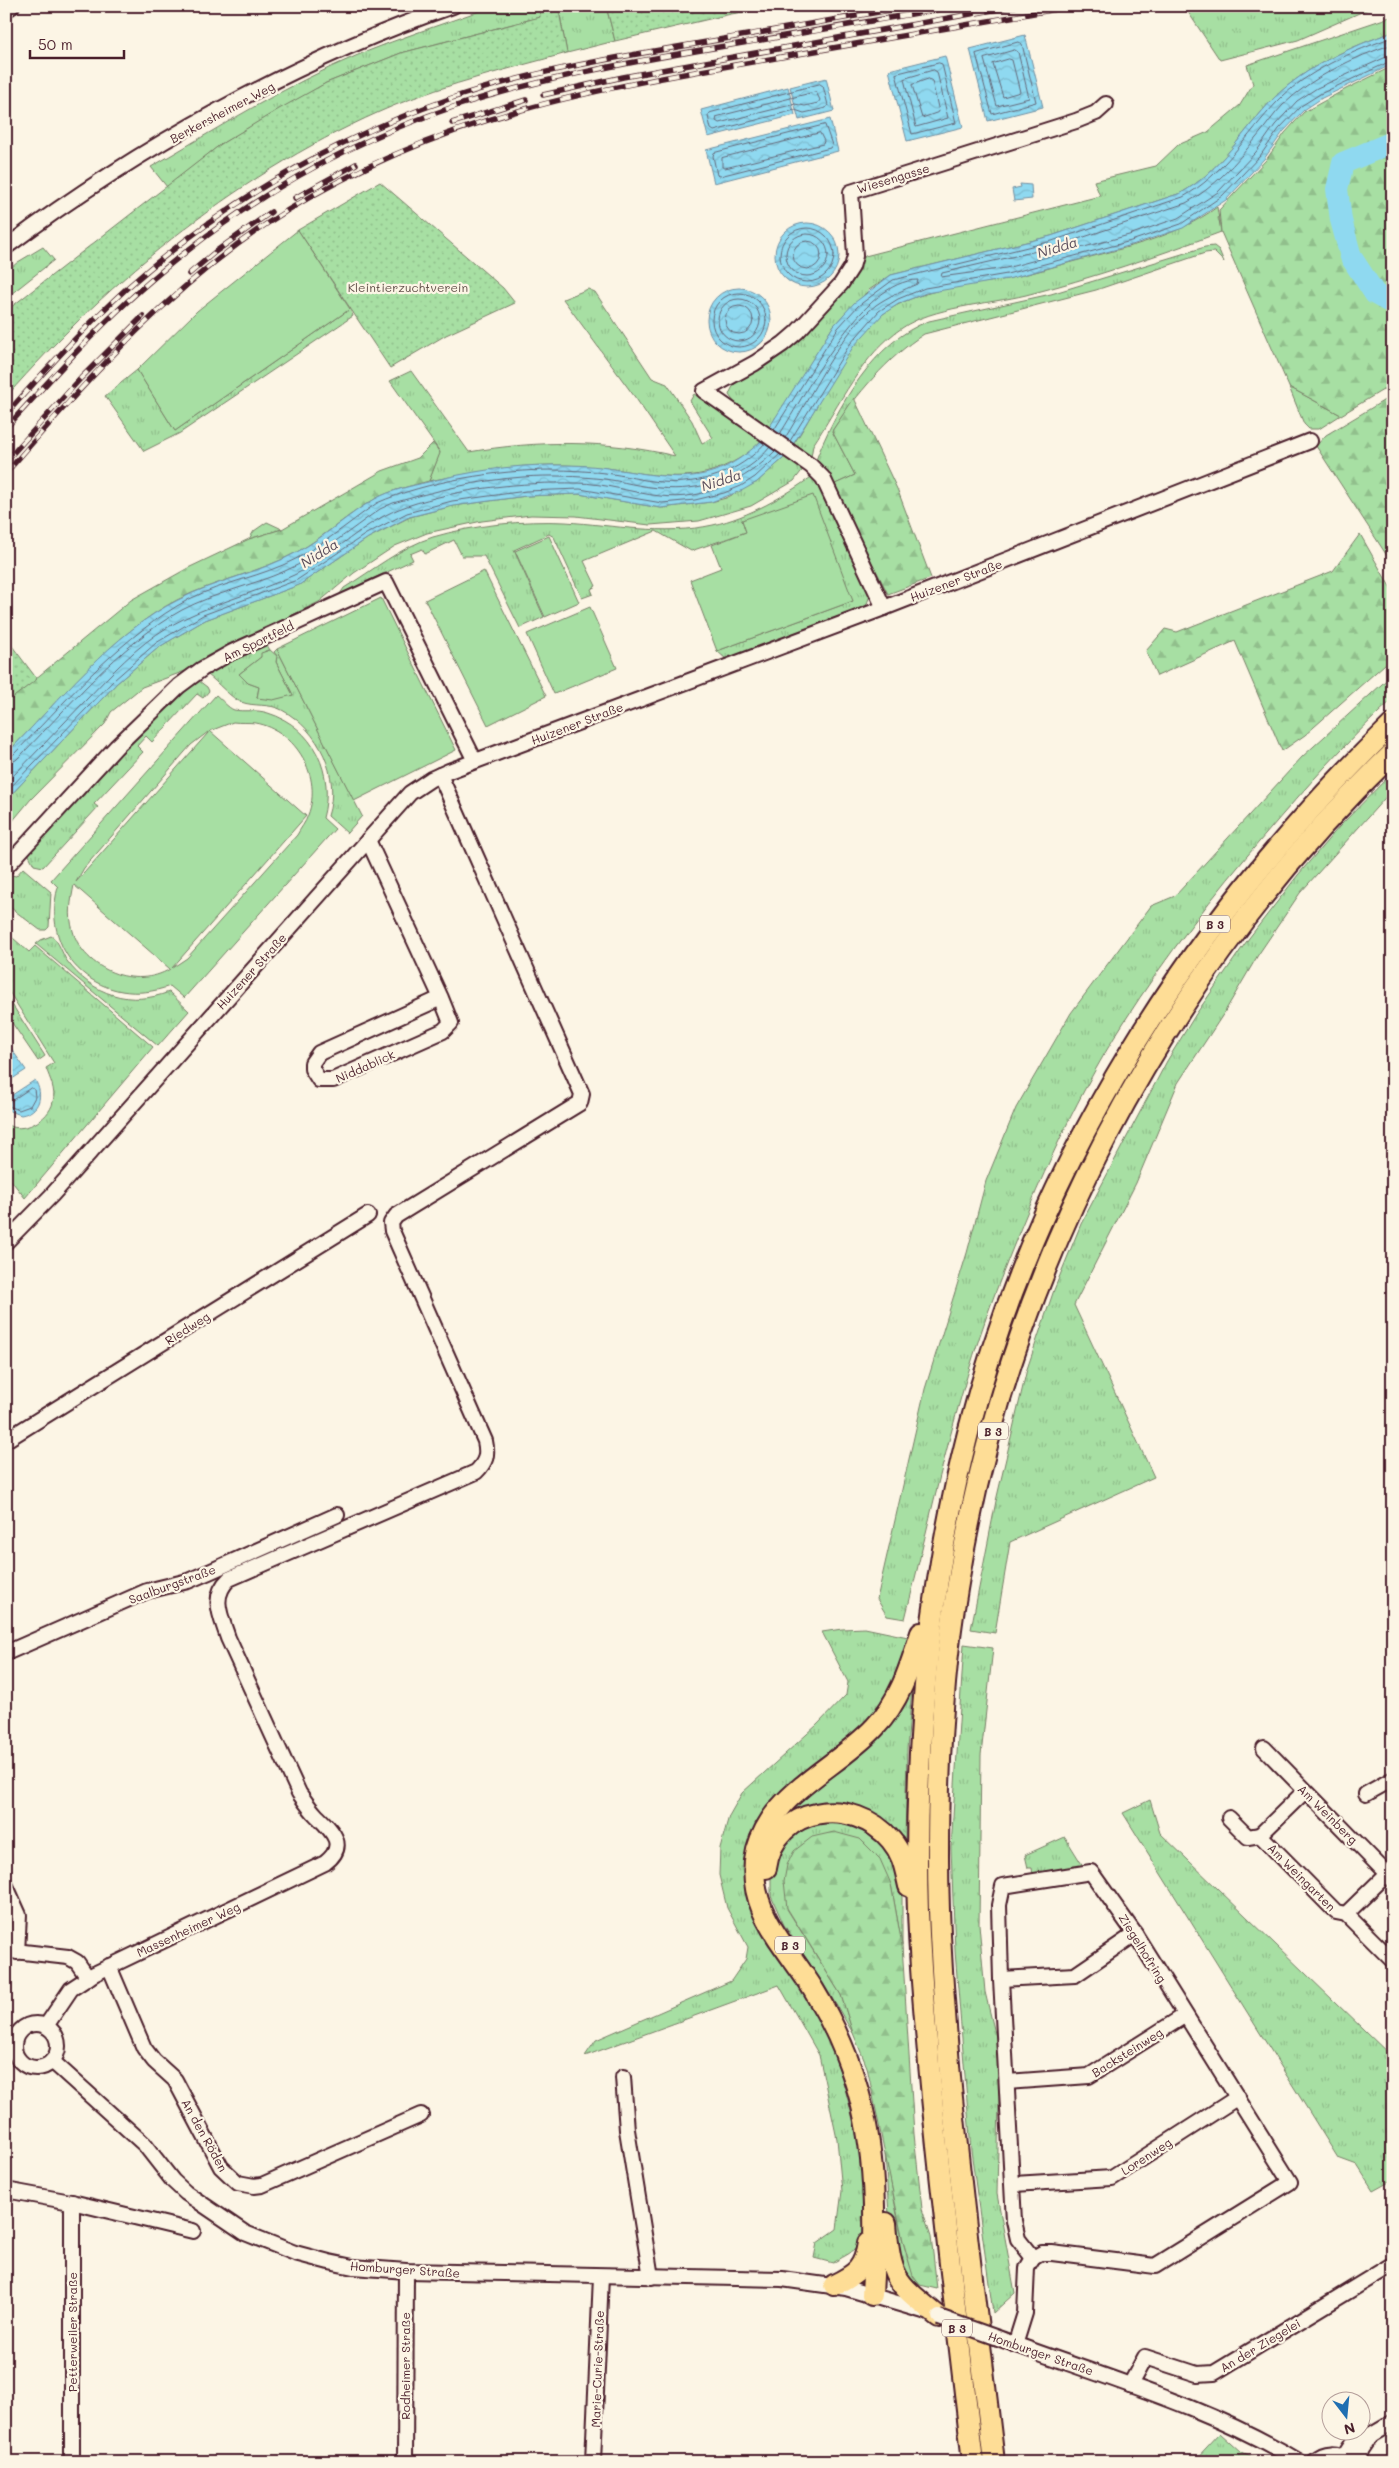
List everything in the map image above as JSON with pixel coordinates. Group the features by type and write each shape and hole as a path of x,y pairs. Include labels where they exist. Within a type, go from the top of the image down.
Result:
{"highway":[{"name":"B 3","path":"973,2462 937,2149 919,1925 919,1773 927,1656 936,1586 966,1438 989,1363 1024,1265 1067,1166 1127,1054 1162,998 1200,944 1288,832 1393,724"},
{"name":"B 3","path":"994,2462 952,2097 944,2010 938,1859 940,1773 948,1653 957,1588 974,1499 1006,1383 1040,1281 1085,1177 1146,1063 1216,956 1259,901 1338,808 1393,753"},
{"path":"872,2295 873,2202 866,2132 855,2082 824,2008 767,1922 757,1895 755,1866 764,1832 783,1804 854,1748 877,1726 890,1708 909,1670 936,1586"},
{"name":"B 3","path":"919,1925 902,1856 890,1839 867,1820 843,1812 810,1816 784,1830 771,1849 767,1860 764,1887 770,1910 790,1945 836,2012 866,2080 877,2130 889,2258 892,2270 904,2288 939,2317"},
{"path":"834,2285 853,2276 862,2265 869,2240 873,2202"},
{"name":"B 3","path":"872,2295 887,2270 889,2258"}],"street":[{"path":"6,10 12,6"},
{"name":"Berkersheimer Weg","path":"7,246 110,175 228,107 337,53 453,6"},
{"name":"Wiesengasse","path":"884,608 823,478 803,461 704,391 755,363 783,344 797,332 841,284 852,267 855,256 850,192 1076,121 1096,113 1106,104"},
{"name":"Huizener Straße","path":"6,1242 45,1202 410,793 440,775 475,761 884,608 1310,441"},
{"name":"Am Sportfeld","path":"6,867 116,747 179,686 202,669 232,652 386,582 475,761"},
{"name":"Massenheimer Weg","path":"46,2026 71,1989 88,1978 109,1966 332,1858 337,1844 329,1828 315,1814 299,1793 236,1655 219,1612 218,1598 221,1587 229,1579 476,1472 483,1466 487,1457 485,1441 392,1231 391,1223 396,1216 580,1103 583,1099 580,1087 440,775"},
{"name":"Niddablick","path":"368,840 441,998 450,1020 448,1028 333,1080 319,1080 315,1076 312,1063 320,1053 441,998"},
{"name":"Riedweg","path":"6,1440 368,1215"},
{"name":"Saalburgstraße","path":"6,1653 147,1591 188,1581 337,1515"},
{"name":"Am Weinberg","path":"1264,1748 1390,1877"},
{"path":"1366,1794 1393,1779"},
{"name":"Am Weingarten","path":"1229,1818 1248,1837 1260,1835 1305,1791"},
{"name":"Am Weingarten","path":"1260,1835 1336,1912 1346,1914 1393,1961"},
{"name":"Ziegelhofring","path":"1091,1872 1135,1934 1184,2016 1238,2097 1290,2182 1155,2266 1052,2253 1042,2253 1033,2258 1018,2239 1014,2221 1014,2184 1001,1979 999,1905 1003,1886 1091,1872"},
{"name":"Am Weingarten","path":"1346,1914 1390,1877"},
{"path":"6,1886 20,1915 12,1951 68,1957 77,1962 88,1978"},
{"path":"1001,1979 1074,1975 1135,1934"},
{"name":"An den Röden","path":"109,1966 144,2048 154,2061 175,2080 221,2167 238,2183 254,2186 262,2185 421,2115"},
{"name":"Backsteinweg","path":"1008,2082 1089,2076 1184,2016"},
{"path":"40,2024 46,2026 51,2030 58,2042 56,2055 52,2061 40,2067 28,2066 18,2058 10,2038 27,2026 40,2024"},
{"name":"Homburger Straße","path":"52,2061 144,2144 173,2181 186,2193 244,2233 295,2253 353,2266 406,2271 651,2277 745,2277 834,2285 872,2295 939,2317 1130,2385 1226,2424 1300,2462"},
{"path":"623,2077 627,2130 651,2277"},
{"name":"Lorenweg","path":"1014,2184 1112,2178 1238,2097"},
{"path":"6,2190 72,2202 193,2231"},
{"name":"Petterweiler Straße","path":"72,2202 72,2462"},
{"path":"1015,2345 1025,2313 1027,2268 1033,2258"},
{"name":"An der Ziegelei","path":"1130,2385 1145,2357 1197,2374 1214,2373 1390,2266 1393,2270"},
{"name":"Rodheimer Straße","path":"405,2462 406,2271"},
{"name":"Marie-Curie-Straße","path":"593,2462 601,2276"},
{"path":"1314,2462 1328,2454 1350,2460 1371,2435 1393,2422"}],"green space":[{"path":"494,6 539,6 540,17 401,53 326,83 221,144 167,187 151,167 253,108 331,67 391,42"},
{"path":"539,6 558,6 567,53 436,90 393,106 338,132 285,161 233,194 183,230 136,268 90,309 6,397 6,311 221,144 326,83 401,53 540,17"},
{"path":"558,6 606,6 615,41 567,53"},
{"path":"606,6 728,6 731,14 615,41"},
{"path":"728,6 783,6 731,14"},
{"path":"1184,6 1375,6 1298,40 1220,60"},
{"path":"1393,16 1393,32 1361,44 1314,67 1286,87 1263,110 1220,162 1195,184 1181,193 1051,236 891,275 869,290 834,325 770,428 735,403 729,395 738,380 751,370 784,352 810,327 844,288 865,256 1100,196 1094,181 1156,166 1178,145 1208,132 1240,105 1253,84 1247,65"},
{"path":"1393,66 1393,384 1341,415 1289,387 1221,232 1219,210 1266,160 1285,133 1304,112"},
{"name":"Kleintierzuchtverein","path":"380,182 503,288 515,303 446,335 390,368 298,230"},
{"path":"1217,207 1221,232 1149,258 1075,281 1026,295 961,307 914,321 888,339 863,366 813,445 811,457 793,445 857,340 883,314 897,305 926,294 1015,277 1151,240 1185,226"},
{"path":"298,230 350,309 175,431 137,370 197,311"},
{"path":"1214,246 1219,250 1224,262 1214,252 1205,253 1096,290 924,334 885,365 832,431 855,475 833,485 816,460 834,419 860,378 891,343 909,330 929,321 1051,294 1205,247"},
{"path":"43,247 54,260 6,298 6,272 18,262"},
{"path":"588,289 595,292 652,378 667,384 692,421 702,443 713,438 690,401 694,394 762,439 759,443 729,464 699,474 684,476 654,475 573,465 538,465 475,472 429,481 440,452 390,381 411,371 469,452 521,445 572,444 624,447 675,456 637,400 563,299"},
{"path":"350,309 353,316 180,433 144,451 105,396 137,370 175,431"},
{"path":"1289,387 1341,415 1319,429 1309,429 1304,424"},
{"path":"1393,395 1393,565 1316,446 1326,435"},
{"path":"854,398 898,491 931,578 888,594 833,485 855,475 832,431"},
{"path":"433,443 440,453 429,481 401,488 381,496 297,552 268,566 192,593 153,614 130,631 87,670 6,754 6,703 131,600 188,568 249,539 282,529 382,471 418,458"},
{"path":"786,456 804,468 794,481 751,506 699,521 650,525 576,516 531,515 482,521 427,533 395,546 354,573 319,602 207,656 185,671 142,687 111,712 105,724 31,799 6,829 6,800 117,683 159,647 205,620 299,585 368,538 410,517 453,506 526,496 579,494 661,508 711,502 726,498 757,482"},
{"path":"814,475 871,593 866,606 727,660 717,651 853,601 742,520 746,532 691,551 656,531 584,561 596,586 591,589 593,594 582,598 554,537 549,534 514,550 544,617 520,628 484,556 462,556 454,540 425,554 422,549 410,554 413,560 340,594 344,588 398,553 433,537 482,526 532,522 565,522 658,530 695,528 740,517 779,498"},
{"path":"813,495 853,601 717,651 690,580 721,568 712,545 746,532 742,520"},
{"path":"267,522 282,529 249,539 254,531"},
{"path":"1360,534 1393,592 1393,657 1305,735 1282,751 1235,641 1157,676 1146,651 1165,629 1177,632 1333,571"},
{"path":"549,536 579,602 545,617 515,551"},
{"path":"484,571 546,696 488,725 425,600"},
{"path":"381,598 456,750 354,801 277,649"},
{"path":"590,607 617,668 554,694 527,634"},
{"path":"6,638 37,679 6,703"},
{"path":"265,642 270,650 265,651 261,657 239,674 248,683 259,687 257,698 293,695 276,662 277,656 274,652 277,649 362,816 347,833 328,816 332,785 329,770 324,755 307,729 282,710 237,700 208,675 211,669"},
{"path":"270,650 277,656 276,662 293,695 273,700 257,698 259,687 248,683 239,674 261,657 261,653"},
{"path":"1393,674 1393,699 1359,731 1311,782 1209,903 1140,997 1104,1054 1086,1087 1037,1190 980,1335 945,1456 905,1619 887,1616 877,1599 925,1389 967,1253 986,1181 1016,1108 1071,1013 1151,906 1175,896 1302,757"},
{"path":"199,681 209,691 203,698 197,694 152,742 146,736 137,746 143,752 94,804 98,807 43,867 34,865 27,851 185,687 192,686"},
{"path":"216,695 234,710 264,712 284,720 298,729 317,754 323,769 326,785 323,818 335,829 184,998 170,986 145,992 122,991 101,984 82,972 68,956 58,936 55,913 58,887 51,880","holes":["233,722 256,723 270,727 283,735 303,757 309,771 312,800 307,818 297,835 187,958 172,968 306,816 210,731","208,733 76,882 84,868 191,745","74,885 170,969 157,975 142,977 127,976 100,966 79,945 71,925 71,902"]},
{"path":"1393,772 1393,789 1300,893 1258,955 1224,1013 1178,1083 1136,1183 1074,1305 1154,1477 1010,1542 995,1633 971,1629 996,1501 1027,1369 1054,1290 1081,1224 1167,1061 1196,1014 1249,938 1298,875 1339,827"},
{"path":"23,868 51,892 49,927 46,930 40,930 7,905 10,901 6,895 6,874 16,876"},
{"path":"6,932 29,952 35,946 153,1047 25,1198 6,1174 6,1124 12,1127 27,1127 41,1120 46,1115 53,1102 54,1093 46,1068 54,1063 6,987"},
{"path":"51,936 77,973 100,990 127,998 155,996 169,992 189,1011 158,1046 36,944"},
{"path":"6,995 45,1056 38,1061 6,1014"},
{"path":"865,1628 908,1637 896,1675 884,1698 860,1729 833,1752 789,1784 765,1810 756,1826 752,1842 747,1885 751,1909 765,1939 805,1992 824,2026 845,2089 854,2126 862,2163 865,2226 856,2249 833,2263 814,2258 817,2243 837,2229 842,2191 837,2139 819,2055 779,1985 585,2056 596,2040 731,1981 746,1959 748,1947 727,1908 719,1875 720,1848 729,1816 742,1793 817,1725 846,1695 848,1682 822,1632"},
{"path":"964,1644 993,1648 981,1755 979,1924 985,1992 1000,2054 997,2194 1015,2293 993,2313 971,2150 955,1951 951,1848"},
{"path":"912,1688 907,1749 905,1840 900,1841 877,1818 784,1822 780,1817"},
{"path":"1150,1800 1160,1833 1393,2058 1393,2179 1373,2190 1357,2165 1338,2158 1123,1813"},
{"path":"816,1820 858,1822 890,1850 902,1891 902,1945 891,1884 787,1909 841,1995 853,2033 823,1983 784,1925 771,1896 771,1865 800,1825"},
{"path":"834,1832 860,1839 880,1859 891,1884 902,1945 914,2134 922,2209 931,2236 937,2289 920,2285 913,2276 903,2241 867,2067 853,2033 841,1995 787,1908 784,1881 787,1865 794,1851 812,1837"},
{"path":"1065,1837 1083,1866 1075,1870 1033,1876 1032,1868 1028,1868 1025,1855"},
{"path":"884,2139 902,2237 913,2273 920,2285 901,2271 889,2215"},
{"path":"1220,2433 1242,2453 1261,2462 1193,2462"}],"water":[{"name":"Nidda","path":"1393,32 1393,64 1322,98 1304,110 1283,132 1264,159 1226,200 1183,228 1132,245 1008,279 926,293 900,303 883,314 853,347 786,456 757,482 743,490 711,502 661,508 579,494 526,496 453,506 409,517 368,538 299,585 205,620 159,647 117,683 6,800 6,754 108,649 131,630 178,600 207,587 283,559 307,546 381,496 443,478 474,472 536,465 593,466 669,476 706,474 723,468 760,442 834,325 854,303 891,275 1051,236 1181,193 1195,184 1220,162 1263,110 1286,87 1314,67 1361,44"},
{"path":"1025,35 1043,107 988,121 970,49"},
{"path":"945,56 963,127 907,141 889,70"},
{"path":"826,78 834,111 799,120 790,87"},
{"path":"788,87 795,115 708,137 701,110"},
{"path":"830,119 838,151 714,183 706,150"},
{"path":"1020,184 1031,185 1032,199 1014,201 1012,189 1021,187"},
{"path":"801,223 813,223 830,232 837,243 839,255 837,267 830,278 813,287 801,287 789,282 780,273 775,261 775,249 780,237 789,228"},
{"path":"733,288 745,288 762,297 769,308 771,320 769,332 762,343 745,352 733,352 721,347 712,338 707,326 707,314 712,302 721,293"},
{"path":"6,1041 26,1070 6,1083"},
{"path":"35,1080 40,1097 36,1107 21,1115 7,1110 6,1099"}],"waterway":[{"path":"1393,142 1343,163 1337,189 1341,220 1351,257 1375,294 1393,304"}],"railway":[{"path":"6,414 95,318 163,258 200,229 279,178 362,134 405,115 449,99 540,73 913,6"},
{"path":"6,428 70,358 115,313 187,251 249,206 282,186 349,149 384,133 456,106 554,79 619,65 958,6"},
{"path":"543,95 623,77 1015,6"},
{"path":"6,473 103,365 137,331 209,266 288,210 346,177 404,151 462,128 521,110 581,95 705,70 1074,6"},
{"path":"452,123 526,100"},
{"path":"295,198 356,164"},
{"path":"189,274 215,252 271,212"},
{"path":"6,461 81,378 143,316"}]}
